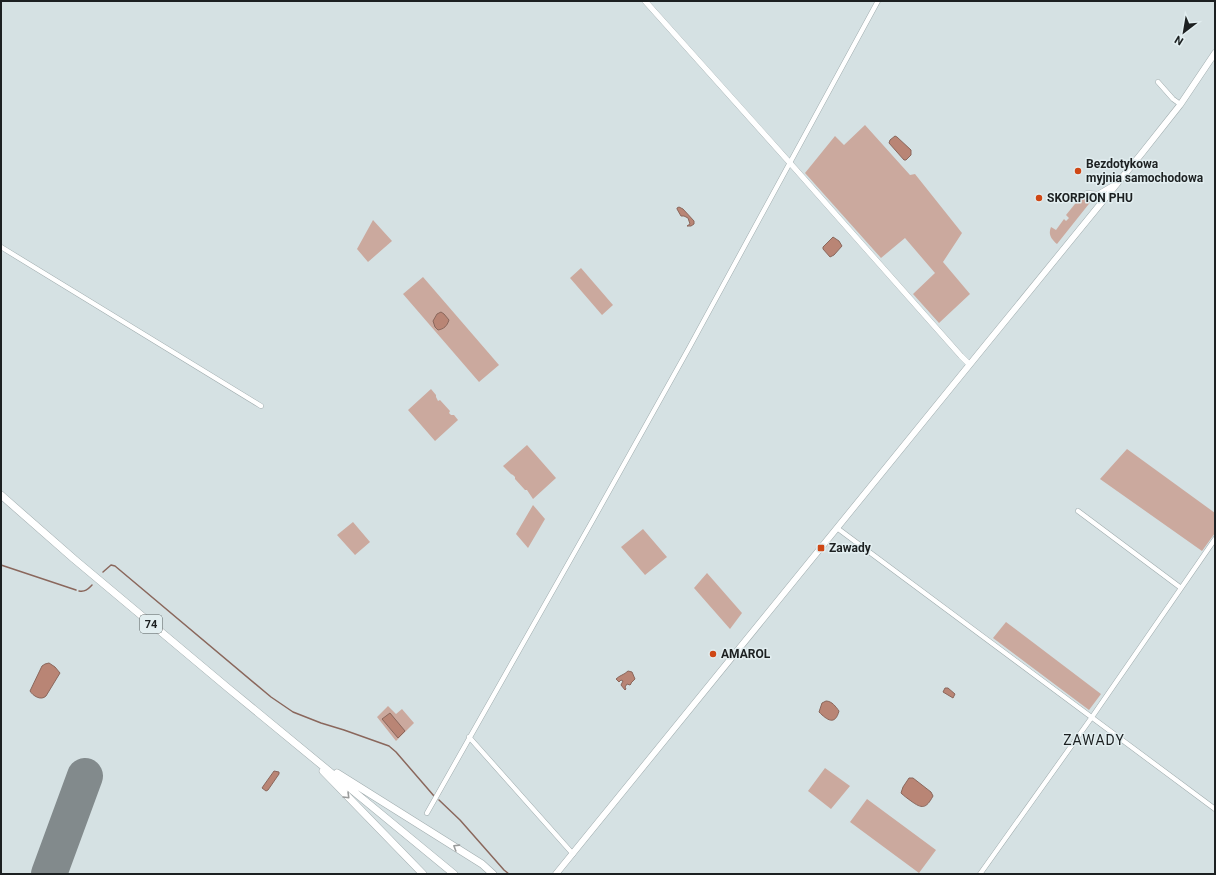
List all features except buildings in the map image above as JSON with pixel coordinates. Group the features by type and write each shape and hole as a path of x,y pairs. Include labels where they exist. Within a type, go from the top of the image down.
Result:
{"main road":[{"path":"556,874 969,364 1142,154 1180,104 1215,53"},
{"name":"74","path":"1,495 74,559 454,874"},
{"path":"312,757 328,776 423,874"},
{"path":"312,757 482,864 493,874"}],"street":[{"path":"645,1 969,364"},
{"path":"427,813 690,348 878,1"},
{"path":"1158,82 1173,99 1180,104"},
{"path":"1087,193 1098,194 1117,184"},
{"path":"1,247 261,406"},
{"path":"1078,511 1181,588"},
{"path":"837,528 1215,809"},
{"path":"980,874 1092,717 1215,539"},
{"path":"469,737 573,854"}],"shaded area":[{"path":"865,125 910,175 915,174 962,233 943,262 970,294 939,323 913,294 935,273 905,238 881,258 805,173 835,136 844,145"},
{"path":"895,136 911,150 911,155 906,160 904,160 889,143"},
{"path":"1085,198 1092,200 1057,244 1051,236 1051,227 1056,230 1064,219 1066,221 1069,218 1066,215 1079,199"},
{"path":"679,207 683,209 694,221 694,224 687,226 690,224 688,218 681,216 677,209"},
{"path":"373,220 392,241 368,262 357,249"},
{"path":"833,237 839,241 842,246 834,255 830,257 823,247"},
{"path":"581,268 613,305 602,315 570,278"},
{"path":"423,277 499,365 479,382 403,294"},
{"path":"441,312 449,320 445,327 438,330 433,321 437,314"},
{"path":"431,389 436,395 438,401 440,400 450,411 449,413 454,415 458,420 435,441 408,410"},
{"path":"527,445 556,478 533,499 527,490 525,490 515,479 515,477 503,466"},
{"path":"1127,449 1215,513 1215,533 1202,551 1100,479"},
{"path":"533,505 545,519 528,548 516,534"},
{"path":"353,522 370,542 355,555 337,535"},
{"path":"643,529 667,557 645,575 621,547"},
{"path":"707,573 742,613 730,629 694,588"},
{"path":"1006,622 1101,694 1089,710 993,638"},
{"path":"49,663 60,673 46,696 42,698 37,697 30,691 42,666"},
{"path":"628,671 632,672 635,679 630,685 627,684 625,690 621,685 623,681 621,680 619,682 616,679"},
{"path":"945,688 948,688 955,694 953,698 943,692"},
{"path":"826,701 832,703 839,711 833,720 828,719 819,712 822,703"},
{"path":"388,706 396,714 402,709 414,723 396,741 377,717"},
{"path":"390,713 405,731 398,738 382,719"},
{"path":"825,768 850,786 831,809 808,791"},
{"path":"274,771 279,772 279,774 266,791 262,788"},
{"path":"909,778 913,778 931,792 933,796 926,805 918,805 901,793"},
{"path":"867,799 936,850 919,873 850,822"}],"waterway":[{"path":"1,565 76,590"},
{"path":"103,572 111,565 115,566 271,697 293,712 389,746 434,796"},
{"path":"79,591 85,591 92,585"},
{"path":"439,800 460,820 509,874"}],"runway":[{"path":"49,874 85,776"}],"place":[{"name":"Bezdotykowa myjnia samochodowa","path":"1078,171"},
{"name":"SKORPION PHU","path":"1039,198"},
{"name":"Zawady","path":"821,548"},
{"name":"AMAROL","path":"713,654"}],"district":[{"name":"ZAWADY","path":"1094,740"}]}
